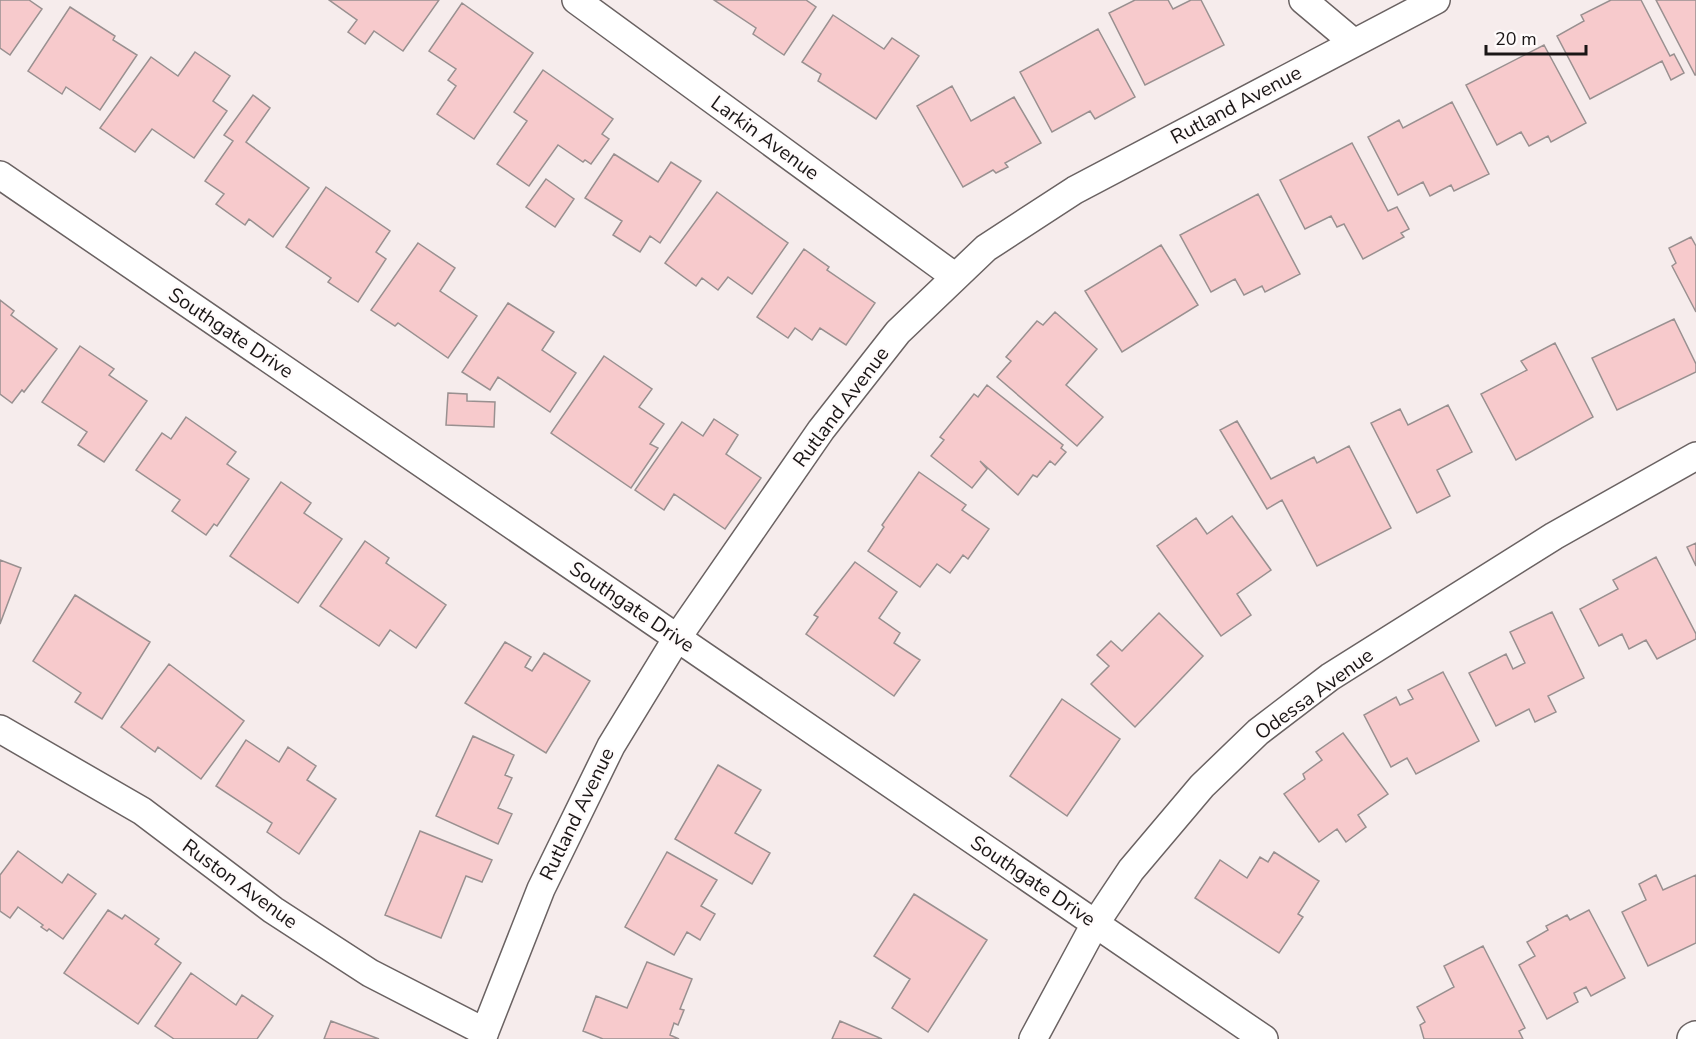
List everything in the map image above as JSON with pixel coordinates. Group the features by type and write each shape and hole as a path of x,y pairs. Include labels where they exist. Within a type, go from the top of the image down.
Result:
{"street":[{"name":"Larkin Avenue","path":"576,0 954,276"},
{"path":"1303,0 1353,42"},
{"name":"Rutland Avenue","path":"483,1036 540,889 610,746 677,638 821,430 898,332 954,276 986,248 1075,190 1436,0"},
{"name":"Southgate Drive","path":"0,175 1264,1039"},
{"name":"Odessa Avenue","path":"1033,1039 1095,924 1131,870 1202,786 1258,732 1330,677 1554,536 1696,456"},
{"name":"Ruston Avenue","path":"0,729 142,811 273,910 370,974 483,1036"}],"building":[{"path":"0,0 29,0 42,9 10,55 0,48"},
{"path":"329,0 439,0 403,51 374,31 365,44 348,32 357,20"},
{"path":"714,0 806,0 816,7 784,55 753,34 756,28"},
{"path":"1135,0 1168,0 1173,9 1191,0 1201,0 1224,45 1145,85 1109,13"},
{"path":"1611,0 1641,0 1670,56 1674,54 1684,73 1671,80 1662,61 1590,99 1557,36 1584,21 1581,15"},
{"path":"1656,0 1696,0 1696,75 1695,75"},
{"path":"462,3 533,53 474,139 437,114 456,86 448,80 456,69 429,51"},
{"path":"70,7 115,36 113,40 137,55 100,110 66,87 62,94 28,71"},
{"path":"833,15 884,49 892,38 919,56 876,119 818,81 821,74 802,62"},
{"path":"1098,29 1135,97 1095,119 1090,111 1052,132 1020,72"},
{"path":"1544,45 1586,123 1551,142 1548,136 1529,146 1521,132 1497,145 1466,85"},
{"path":"195,52 230,76 213,101 227,111 194,158 152,129 135,152 100,128 151,57 178,76"},
{"path":"543,70 613,119 602,134 609,139 591,164 585,160 583,162 558,145 529,186 497,164 527,121 514,112"},
{"path":"952,86 971,121 1014,97 1041,143 1005,163 1008,167 996,173 993,170 963,187 917,106"},
{"path":"253,95 270,108 246,142 309,188 273,237 249,219 245,225 216,204 224,194 205,181 233,141 224,135"},
{"path":"1452,102 1489,174 1454,191 1451,185 1430,196 1423,182 1398,195 1368,137 1399,120 1403,128"},
{"path":"1352,143 1388,211 1397,207 1409,229 1401,233 1404,237 1363,259 1344,224 1337,227 1331,216 1305,229 1280,180"},
{"path":"614,154 658,182 671,162 701,181 660,243 650,236 640,252 613,235 622,221 585,198"},
{"path":"546,179 574,199 555,227 526,207"},
{"path":"326,187 390,231 376,252 386,259 358,302 328,282 331,278 286,247"},
{"path":"717,192 788,243 752,294 728,277 718,290 702,278 696,286 665,263"},
{"path":"1258,194 1300,274 1265,292 1262,286 1244,295 1235,279 1211,292 1180,235"},
{"path":"1691,237 1696,246 1696,312 1672,266 1676,263 1669,248"},
{"path":"418,243 455,268 440,291 477,316 448,358 398,323 395,326 371,310"},
{"path":"1161,245 1198,305 1122,352 1085,291"},
{"path":"804,249 829,267 827,270 875,303 846,345 820,328 812,340 795,328 788,338 757,317"},
{"path":"0,300 14,311 11,315 57,349 24,392 22,390 12,403 0,394"},
{"path":"508,303 554,332 542,350 576,373 550,412 498,377 490,390 462,372"},
{"path":"1055,312 1097,349 1066,385 1103,417 1077,446 997,377 1011,361 1006,357 1037,321 1043,325"},
{"path":"1674,319 1696,364 1696,372 1617,410 1592,358"},
{"path":"1555,343 1593,417 1516,460 1481,394 1527,370 1521,361"},
{"path":"80,346 114,369 109,375 147,401 104,462 78,445 87,432 42,402"},
{"path":"604,356 652,389 639,407 664,424 650,444 658,448 631,488 551,433"},
{"path":"987,385 1063,445 1061,448 1066,452 1055,465 1050,461 1037,477 1033,475 1018,495 980,461 987,469 972,488 931,456 944,440 940,437 974,394 978,397"},
{"path":"448,393 467,394 467,401 495,402 494,427 446,425"},
{"path":"1448,405 1472,452 1437,470 1450,496 1417,513 1371,423 1400,409 1408,425"},
{"path":"186,417 236,452 227,464 249,479 217,526 214,524 206,535 172,511 180,500 136,470 162,433 171,439"},
{"path":"714,419 738,435 726,454 761,478 725,529 674,494 664,510 635,490 682,422 703,436"},
{"path":"1237,421 1271,479 1314,457 1317,463 1349,446 1391,528 1317,566 1282,500 1267,509 1220,430"},
{"path":"919,472 966,505 962,510 989,529 968,559 963,555 950,573 937,564 920,587 868,551 884,527 882,525"},
{"path":"281,482 311,503 304,513 342,539 298,603 230,556"},
{"path":"1232,516 1271,570 1237,594 1251,615 1221,636 1157,546 1196,518 1207,534"},
{"path":"365,541 389,558 386,563 446,605 416,648 390,630 379,646 320,606"},
{"path":"1696,543 1696,566 1687,547"},
{"path":"1656,557 1696,634 1696,639 1657,659 1646,640 1629,649 1622,634 1599,646 1580,609 1618,589 1613,580"},
{"path":"0,560 21,568 0,624"},
{"path":"855,562 897,592 879,618 900,633 894,643 920,660 894,696 806,634 818,617 814,615"},
{"path":"75,595 150,642 102,719 75,702 81,693 33,661"},
{"path":"1552,612 1584,678 1548,696 1556,712 1535,722 1529,709 1496,726 1469,673 1506,654 1513,669 1525,663 1510,632"},
{"path":"1159,613 1203,656 1135,727 1091,684 1109,666 1097,655 1111,641 1122,651"},
{"path":"505,642 531,657 525,667 532,671 544,653 590,681 546,753 465,703"},
{"path":"169,664 244,721 201,779 158,747 155,752 121,727"},
{"path":"1443,672 1479,741 1416,774 1407,758 1391,767 1364,715 1396,697 1400,705 1413,699 1408,690"},
{"path":"1062,699 1120,739 1067,816 1010,776"},
{"path":"1343,733 1388,794 1358,815 1366,827 1346,842 1337,829 1319,842 1284,794 1305,779 1303,774 1322,760 1316,752"},
{"path":"473,736 514,755 505,775 512,778 498,808 512,814 498,844 436,816"},
{"path":"246,740 279,762 288,747 316,766 307,780 336,799 299,854 267,832 272,823 216,786"},
{"path":"718,765 761,790 735,833 770,853 752,884 675,839"},
{"path":"420,831 492,860 482,882 466,876 441,938 385,915"},
{"path":"18,851 62,883 68,874 96,894 63,939 49,929 47,931 41,927 43,925 18,907 10,918 0,911 0,875"},
{"path":"667,852 717,880 701,906 715,914 700,940 687,932 674,955 625,927"},
{"path":"1274,852 1319,881 1298,914 1303,917 1279,953 1195,898 1220,860 1247,878 1260,857 1268,862"},
{"path":"1656,875 1663,890 1696,875 1696,943 1648,966 1622,912 1646,900 1639,884"},
{"path":"914,894 987,940 928,1032 892,1008 910,979 874,956"},
{"path":"108,910 122,919 125,915 159,939 155,944 181,963 138,1024 64,973"},
{"path":"1589,910 1625,978 1591,996 1586,987 1574,993 1578,1002 1547,1019 1519,965 1535,956 1527,942 1548,930 1546,926 1567,915 1570,920"},
{"path":"1483,946 1525,1028 1519,1031 1523,1039 1424,1039 1420,1025 1425,1022 1417,1007 1454,987 1444,966"},
{"path":"647,962 692,979 680,1009 684,1010 678,1025 674,1023 670,1035 679,1039 603,1039 583,1031 596,996 627,1008"},
{"path":"191,973 236,1005 242,995 273,1016 257,1039 174,1039 155,1026"},
{"path":"331,1021 379,1039 324,1039"},
{"path":"840,1021 882,1039 832,1039"}]}
